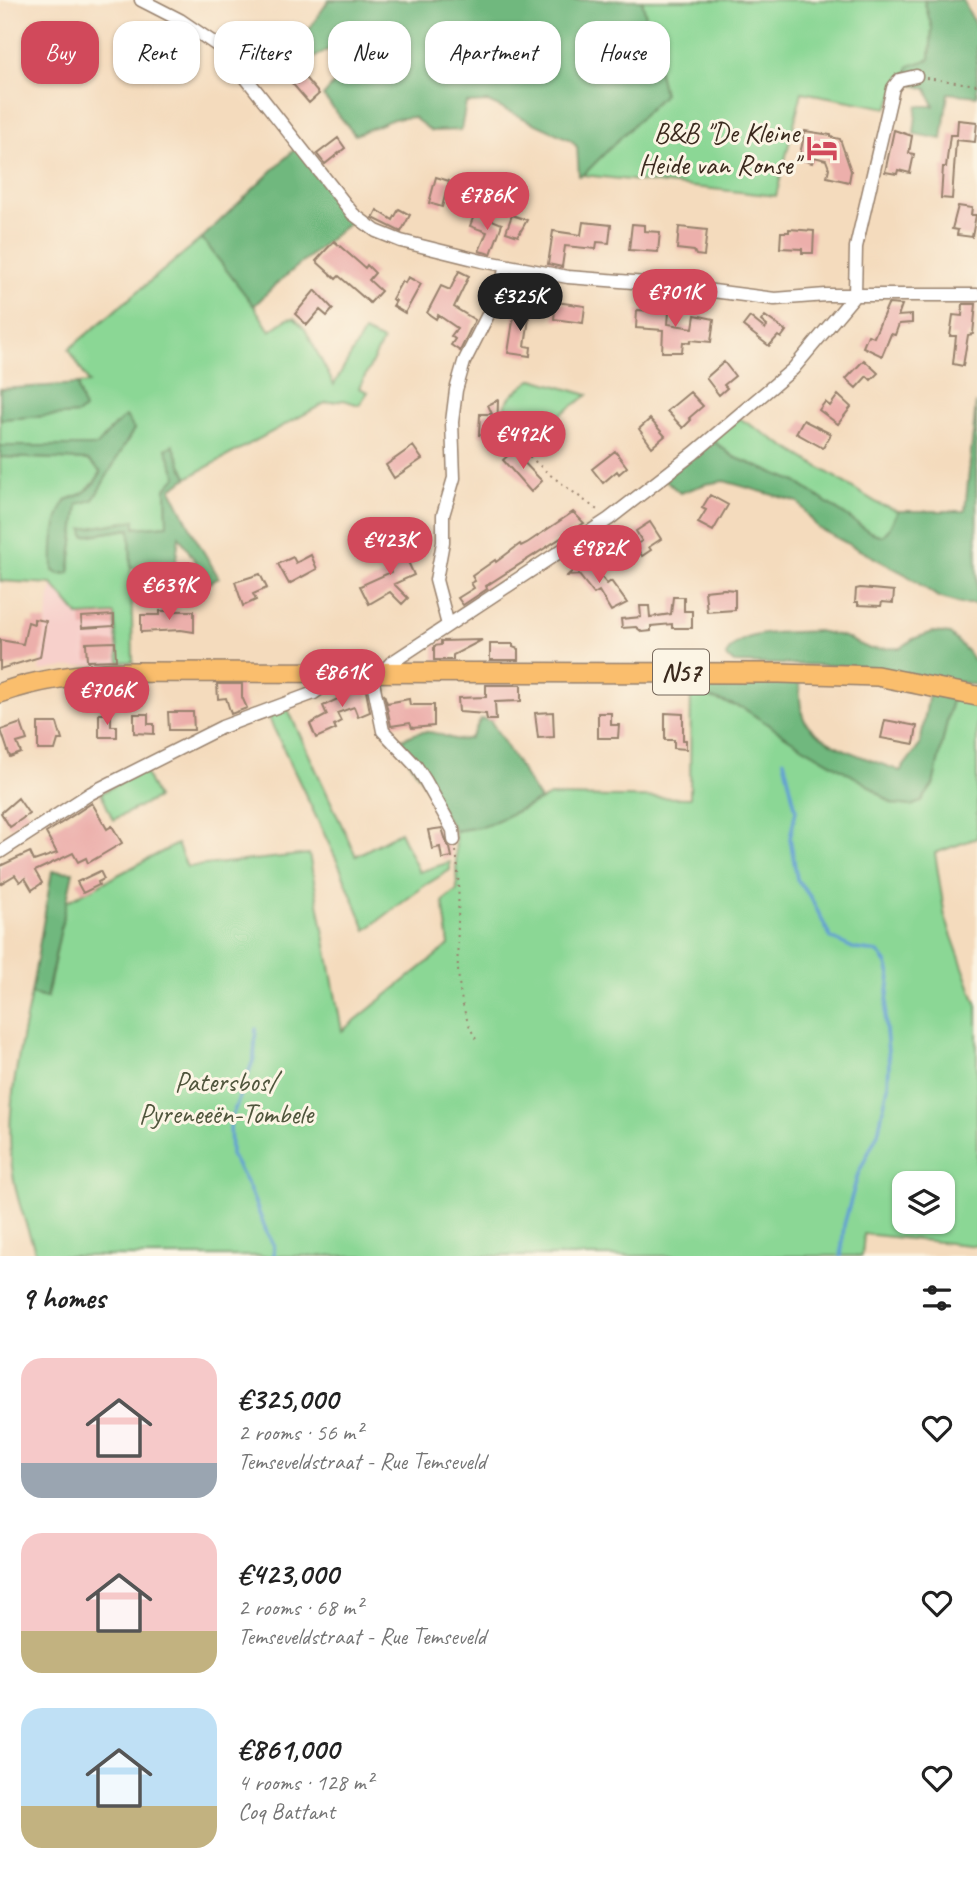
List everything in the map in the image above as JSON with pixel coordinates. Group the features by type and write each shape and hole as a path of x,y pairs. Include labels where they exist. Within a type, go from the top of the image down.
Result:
{"main road":[{"name":"N57","path":"0,694 44,680 75,674 377,672 845,673 877,676 977,695"}],"street":[{"path":"141,0 188,25 224,50 278,115 345,205 384,235 420,247 568,277 659,284 775,299 855,295 977,295"},
{"path":"454,840 453,830 416,766 383,731 377,672 609,519 694,453 793,369 855,295 856,247 894,88 899,80 916,76"},
{"path":"448,625 436,580 443,542 443,515 453,478 452,422 456,390 464,362 499,293 506,266"},
{"path":"0,852 80,799 222,727 314,693 325,685 334,672"}],"path":[{"path":"916,76 940,82 977,85"},
{"path":"519,447 549,474 609,519"},
{"path":"454,840 458,870 458,940 462,1001 466,1018 477,1041"}],"shaded area":[{"path":"130,529 133,662 39,671 52,584 74,531"}],"green space":[{"path":"329,0 642,0 647,21 575,21 575,84 662,84 664,94 579,176 577,147 571,140 488,102 466,103 461,130 431,131 413,117 393,119 355,135 323,96 334,84 411,84 411,21 328,21 328,50 314,58 314,22"},
{"path":"642,0 924,0 932,28 930,59 907,72 887,108 802,92 776,196 583,175 664,94 662,84 670,84 670,21 647,21"},
{"path":"924,0 963,0 977,28 977,96 948,93 942,139 914,134 917,106 934,106 927,89 905,82 909,66 930,59 932,28"},
{"path":"298,146 355,218 254,306 202,238"},
{"path":"202,238 270,331 287,319 294,318 305,329 334,385 364,332 383,341 359,388 368,392 359,405 344,400 325,403 187,478 173,445 166,449 177,477 166,488 167,525 134,528 135,520 84,536 130,529 133,662 119,662 114,614 79,616 52,584 0,581 0,457 89,460 101,472 87,490 66,500 59,574 69,573 78,503 93,500 134,429 113,427 97,446 0,446 0,419 78,414 83,409 79,384 89,383 69,349"},
{"path":"533,379 588,395 544,426 524,448 511,439 508,442 503,412 509,398"},
{"path":"79,384 84,409 78,414 0,419 0,389"},
{"path":"976,403 977,604 961,604 938,597 905,574 818,528 798,502 724,481 680,493 664,479 712,440 734,457 796,482 870,532 883,536 898,511 965,511"},
{"path":"126,416 134,429 93,500 78,504 69,573 59,574 53,571 53,552 54,534 62,508 66,500 91,487 101,472 88,460 0,457 0,446 97,446"},
{"path":"739,418 879,504 898,511 889,529 883,536 870,532 796,482 734,457 712,440"},
{"path":"173,445 187,478 171,489 219,578 209,583 179,536 175,567 131,568 130,529 84,536 83,529 135,520 135,528 167,525 166,488 177,476 166,449"},
{"path":"817,631 842,636 870,649 901,648 913,639 933,632 950,634 977,665 977,685 862,666 734,663 726,656 742,640 754,636"},
{"name":"Patersbos/ Pyreneeën-Tombele","path":"691,680 701,680 708,697 743,708 865,783 893,804 911,806 921,802 933,785 952,699 977,704 977,838 935,853 945,917 977,1006 977,1246 864,1234 862,1256 37,1256 19,1202 12,1169 10,1144 13,1094 31,994 47,998 66,902 177,844 187,867 309,854 342,1031 449,945 443,901 457,890 455,831 485,826 550,796 690,798"},
{"path":"701,680 799,680 802,715 811,728 821,737 847,751 900,771 920,745 929,693 952,699 933,785 921,802 911,806 893,804 865,783 743,708 708,697 702,691"},
{"path":"286,705 356,856 400,832 419,872 450,862 450,870 366,930 339,865 266,712"},
{"path":"481,719 490,720 540,800 485,826 455,831 396,741 422,732 464,740 470,738"},
{"path":"144,770 157,798 113,820 101,793"},
{"path":"52,871 73,872 46,998 31,994"}],"building":[{"path":"293,84 310,84 319,94 309,103"},
{"path":"958,120 977,122 975,142 956,140 952,199 941,198 943,167 946,167 950,135 957,135"},
{"path":"894,130 912,136 909,153 914,154 910,173 898,170 897,174 885,172"},
{"name":"B&B \"De Kleine Heide van Ronse\"","path":"805,131 840,139 851,171 849,182 827,177 829,168 826,160 814,157 812,163 799,159"},
{"path":"338,138 345,148 325,164 317,154"},
{"path":"436,177 449,181 442,207 429,203"},
{"path":"958,206 972,208 971,215 976,215 972,237 957,235 958,230 952,229"},
{"path":"399,209 410,215 401,232 373,218 377,210 393,220"},
{"path":"475,213 502,224 491,254 479,251 487,232 470,226"},
{"path":"512,215 527,220 518,236 506,232"},
{"path":"583,222 611,225 609,243 597,242 596,249 565,246 562,267 548,264 553,231 581,235"},
{"path":"632,224 644,225 644,231 660,232 658,252 629,250"},
{"path":"679,227 707,230 704,256 696,255 694,251 677,249"},
{"path":"789,229 814,231 813,253 802,253 802,249 780,248 781,232 789,232"},
{"path":"334,241 365,268 367,265 375,273 369,280 381,291 370,303 339,276 336,279 316,261"},
{"path":"459,271 469,276 454,307 475,320 460,351 451,345 455,339 451,336 457,328 438,315 436,319 427,313 441,286 450,290"},
{"path":"408,277 421,284 405,313 393,306 396,301 392,299 402,281 405,283"},
{"path":"315,290 333,309 327,316 320,310 307,325 295,314"},
{"path":"556,302 585,306 583,323 554,319"},
{"path":"888,304 902,305 898,316 912,315 912,323 899,324 895,335 891,334 882,356 863,347 868,335 874,337"},
{"path":"963,304 976,304 973,334 968,335 963,366 953,364 956,336 950,336 953,315 962,316"},
{"path":"515,308 530,311 525,346 531,347 530,356 508,353"},
{"path":"637,310 669,312 668,324 693,328 695,315 714,319 711,342 691,340 690,343 683,342 682,352 662,352 663,330 636,328"},
{"path":"765,316 786,331 769,346 743,326 750,317 765,329 767,326 761,321"},
{"path":"864,360 878,373 871,380 867,376 856,388 846,379"},
{"path":"724,362 735,376 724,385 727,388 719,395 706,378"},
{"path":"690,392 703,406 689,418 691,420 683,428 667,411"},
{"path":"838,395 851,407 838,424 819,410 825,402 830,406"},
{"path":"498,400 497,436 479,435 480,414 492,414 488,405"},
{"path":"650,419 665,436 652,447 639,429"},
{"path":"803,420 831,434 823,448 796,433"},
{"path":"413,446 422,459 394,478 386,465"},
{"path":"513,451 542,481 531,492 503,460"},
{"path":"615,451 627,467 619,474 617,471 603,483 592,469"},
{"path":"710,495 728,505 713,531 698,523 706,510 702,508"},
{"path":"573,512 584,523 486,586 487,589 463,605 458,598 474,588 471,583 475,581 472,576"},
{"path":"650,522 661,539 642,556 635,545 642,541 636,531"},
{"path":"400,544 414,575 394,584 408,598 402,604 390,592 369,604 360,586 391,572 382,552"},
{"path":"311,555 317,569 289,584 278,564 293,557 296,563"},
{"path":"587,558 607,584 611,581 627,603 611,611 599,591 594,594 579,575 567,576"},
{"path":"260,574 267,588 253,594 256,600 243,606 235,582"},
{"path":"856,589 894,591 893,603 882,602 881,606 858,605 858,602 855,602"},
{"path":"735,590 735,610 707,612 705,591"},
{"path":"673,597 684,597 684,611 692,611 692,628 672,628 672,624 651,626 651,631 642,632 636,627 622,628 621,619 641,617 640,606 649,606 650,617 671,614"},
{"path":"160,611 194,611 194,632 141,632 141,615 160,615"},
{"path":"114,615 114,626 82,628 81,617"},
{"path":"34,619 46,621 40,657 0,669 0,640 23,644 28,622 34,624"},
{"path":"482,640 453,655 453,660 434,660 434,646 441,645 441,641"},
{"path":"115,642 116,660 87,661 86,643"},
{"path":"490,644 513,644 513,647 518,649 518,660 490,660"},
{"path":"217,684 242,684 242,697 247,708 231,714 226,698 218,699"},
{"path":"342,685 365,685 370,712 358,717 354,707 337,713 341,721 334,725 336,729 316,738 310,724 327,715 323,706 344,696"},
{"path":"486,685 521,685 521,701 495,702 496,720 487,720 486,714 459,712 458,698 486,697"},
{"path":"384,694 387,703 409,699 410,705 434,705 434,726 412,728 410,723 391,726"},
{"path":"168,712 193,712 194,730 169,730"},
{"path":"553,712 554,737 538,738 535,713"},
{"path":"598,713 611,713 611,725 619,725 618,738 598,738"},
{"path":"665,713 683,714 683,740 686,740 686,749 674,748 674,740 665,740"},
{"path":"99,714 111,714 111,726 117,726 117,737 99,737"},
{"path":"134,714 148,714 148,724 154,724 154,734 134,733"},
{"path":"885,720 917,726 914,744 881,738"},
{"path":"21,723 27,740 17,743 21,753 10,757 1,730"},
{"path":"38,723 57,723 62,740 58,740 55,750 38,750"},
{"path":"18,798 29,814 10,827 1,813"},
{"path":"92,803 107,829 112,826 122,843 88,863 86,858 78,862 73,853 35,871 42,883 32,890 25,878 20,882 15,875 0,884 0,866 30,852 34,861 57,853 46,833"},
{"path":"442,828 452,857 442,859 440,847 432,849 428,830"},
{"path":"100,871 104,879 98,882 99,885 83,893 77,882"}],"waterway":[{"path":"784,760 796,810 790,838 797,879 811,898 831,938 855,949 878,952 887,964 890,975 885,1020 888,1087 878,1133 858,1174 844,1225 841,1256"},
{"path":"256,1029 254,1058 230,1122 231,1155 274,1245 274,1256"}],"place":[{"name":"B&B \"De Kleine Heide van Ronse\"","path":"822,148"}]}
